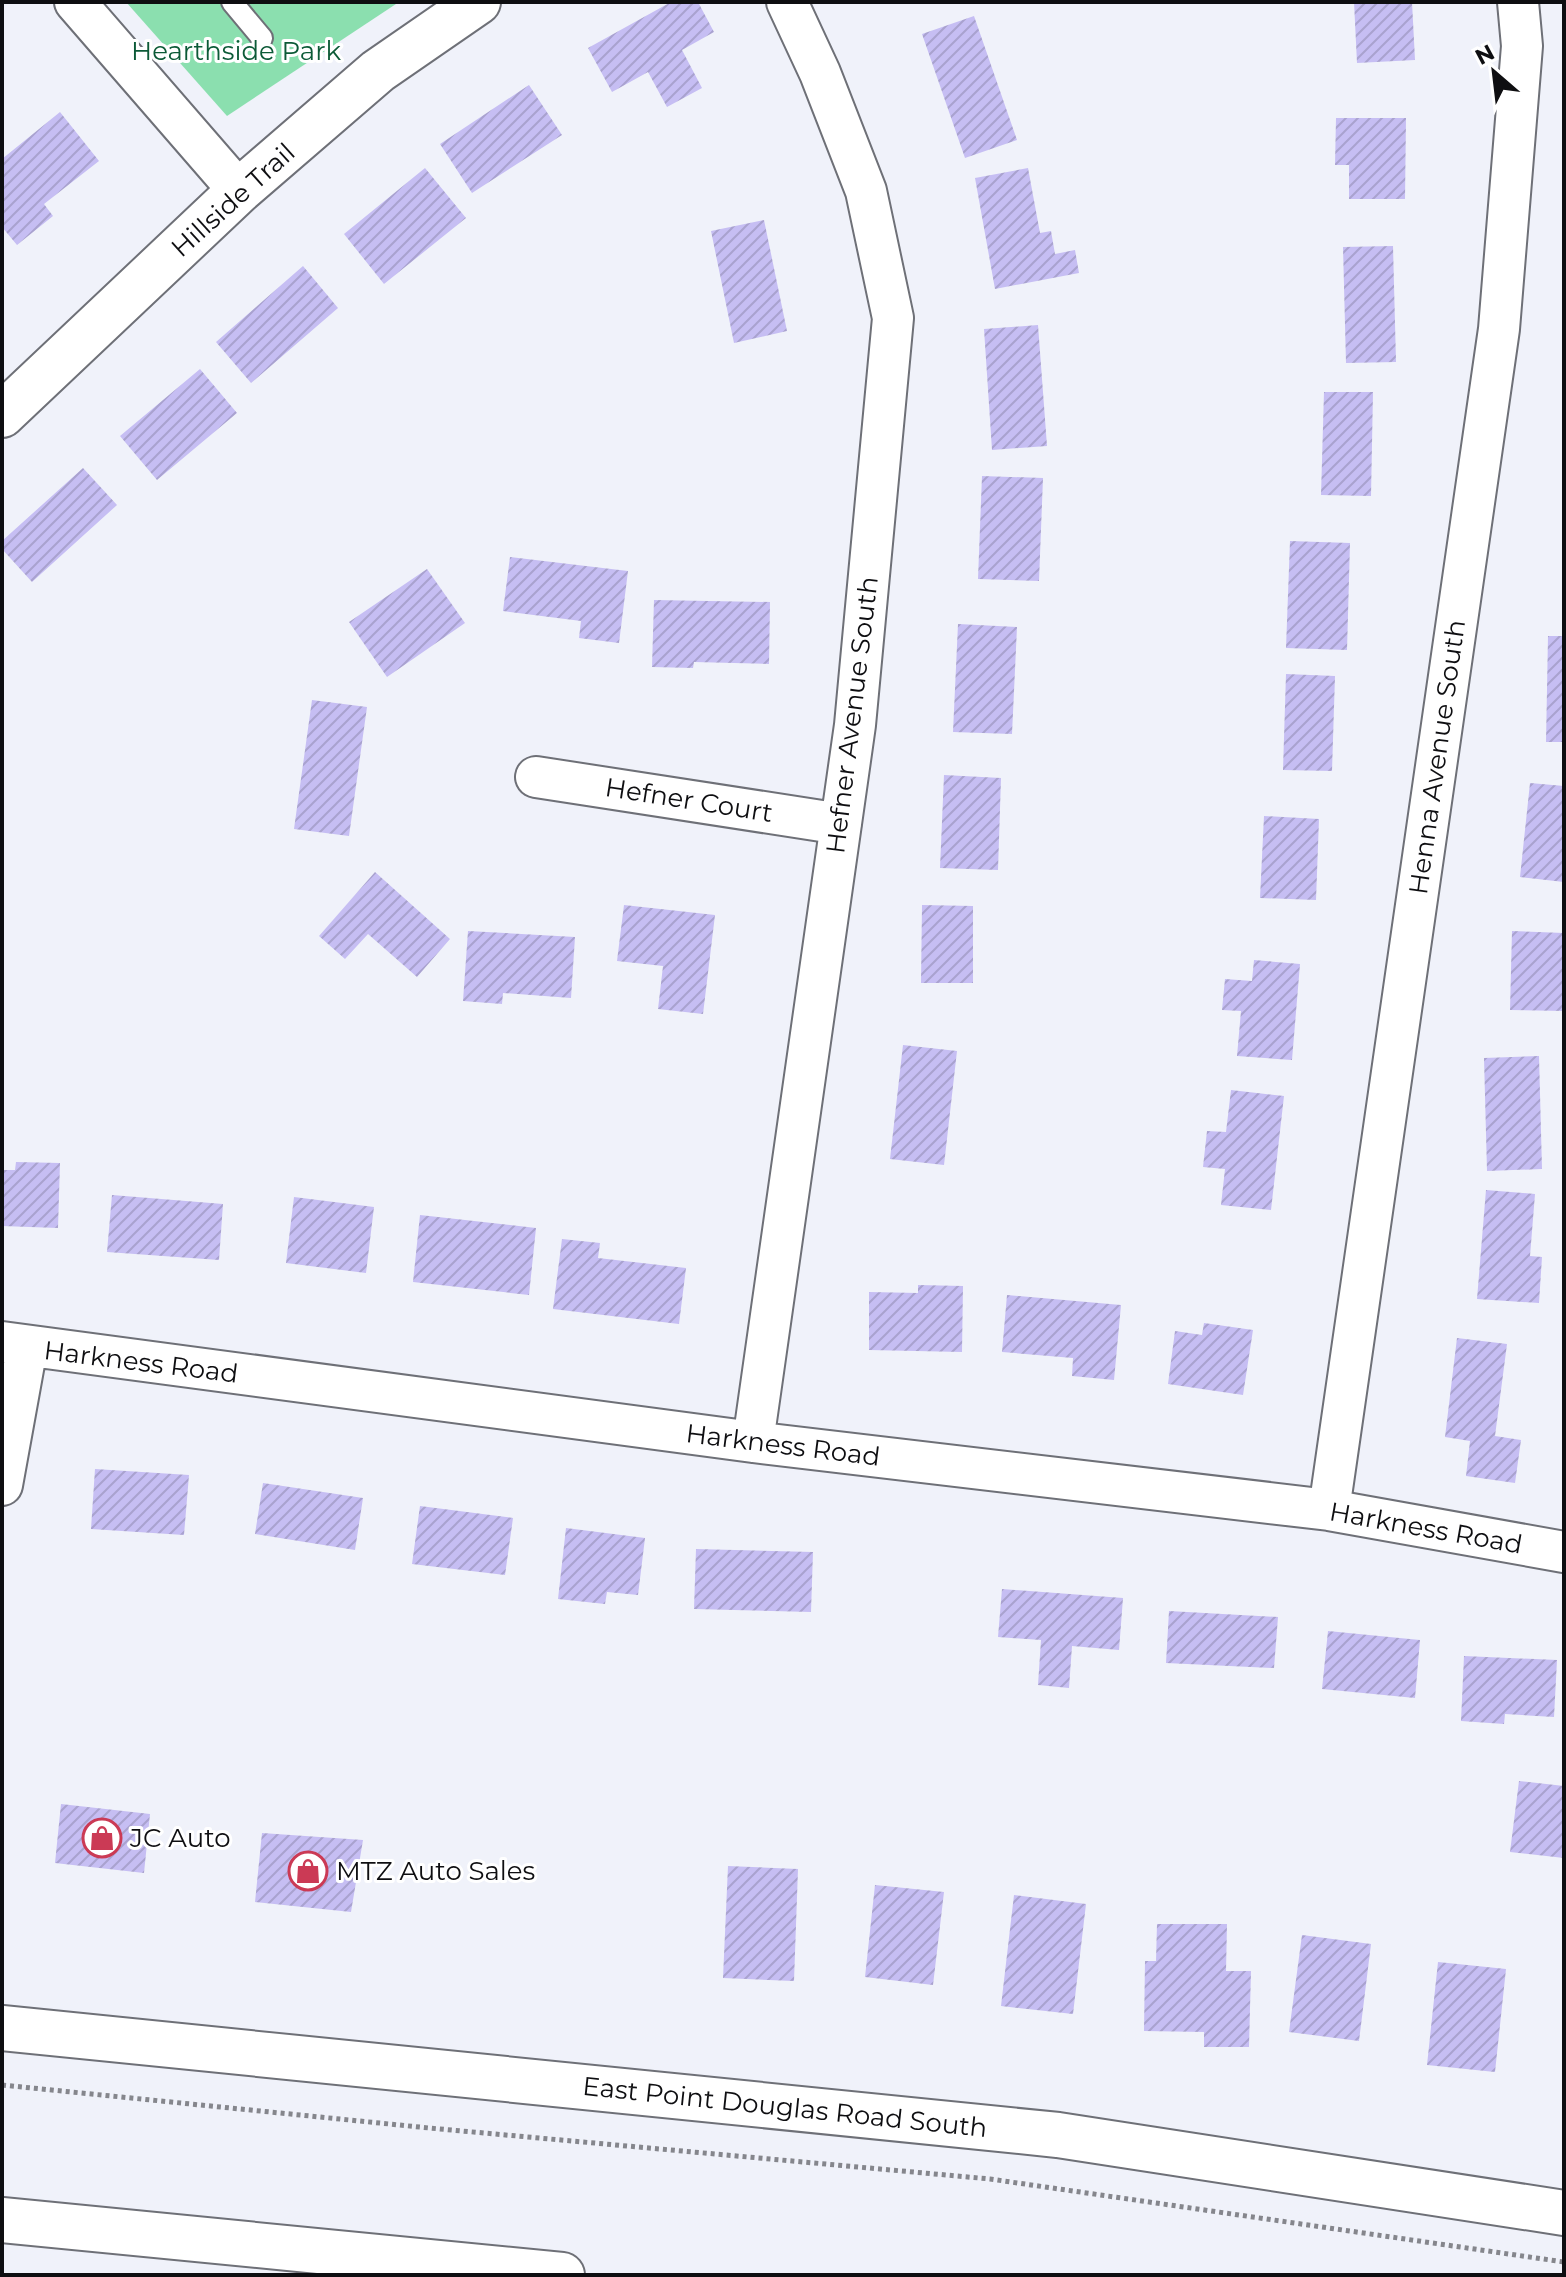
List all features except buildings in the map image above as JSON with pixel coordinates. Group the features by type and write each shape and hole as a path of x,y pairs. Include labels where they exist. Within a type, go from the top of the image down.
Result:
{"main road":[{"name":"Hillside Trail","path":"2,415 239,191 378,71 478,2"},
{"name":"East Point Douglas Road South","path":"2,2028 1058,2135 1564,2213"},
{"path":"2,2220 562,2275"}],"street":[{"name":"Hefner Avenue South","path":"753,1442 855,725 893,318 866,191 820,73 787,2"},
{"name":"Henna Avenue South","path":"1329,1510 1499,329 1522,46 1518,2"},
{"path":"84,5 239,191"},
{"name":"Hefner Court","path":"536,777 841,824"},
{"path":"2,1485 14,1344"},
{"name":"Harkness Road","path":"14,1344 753,1442 1329,1510 1564,1552"}],"lane":[{"path":"232,2 262,38"}],"path":[{"path":"2,2085 990,2179 1564,2262"}],"green space":[{"name":"Hearthside Park","path":"126,2 399,2 227,116"}],"place":[{"name":"JC Auto","path":"102,1838"},
{"name":"MTZ Auto Sales","path":"308,1871"}]}
